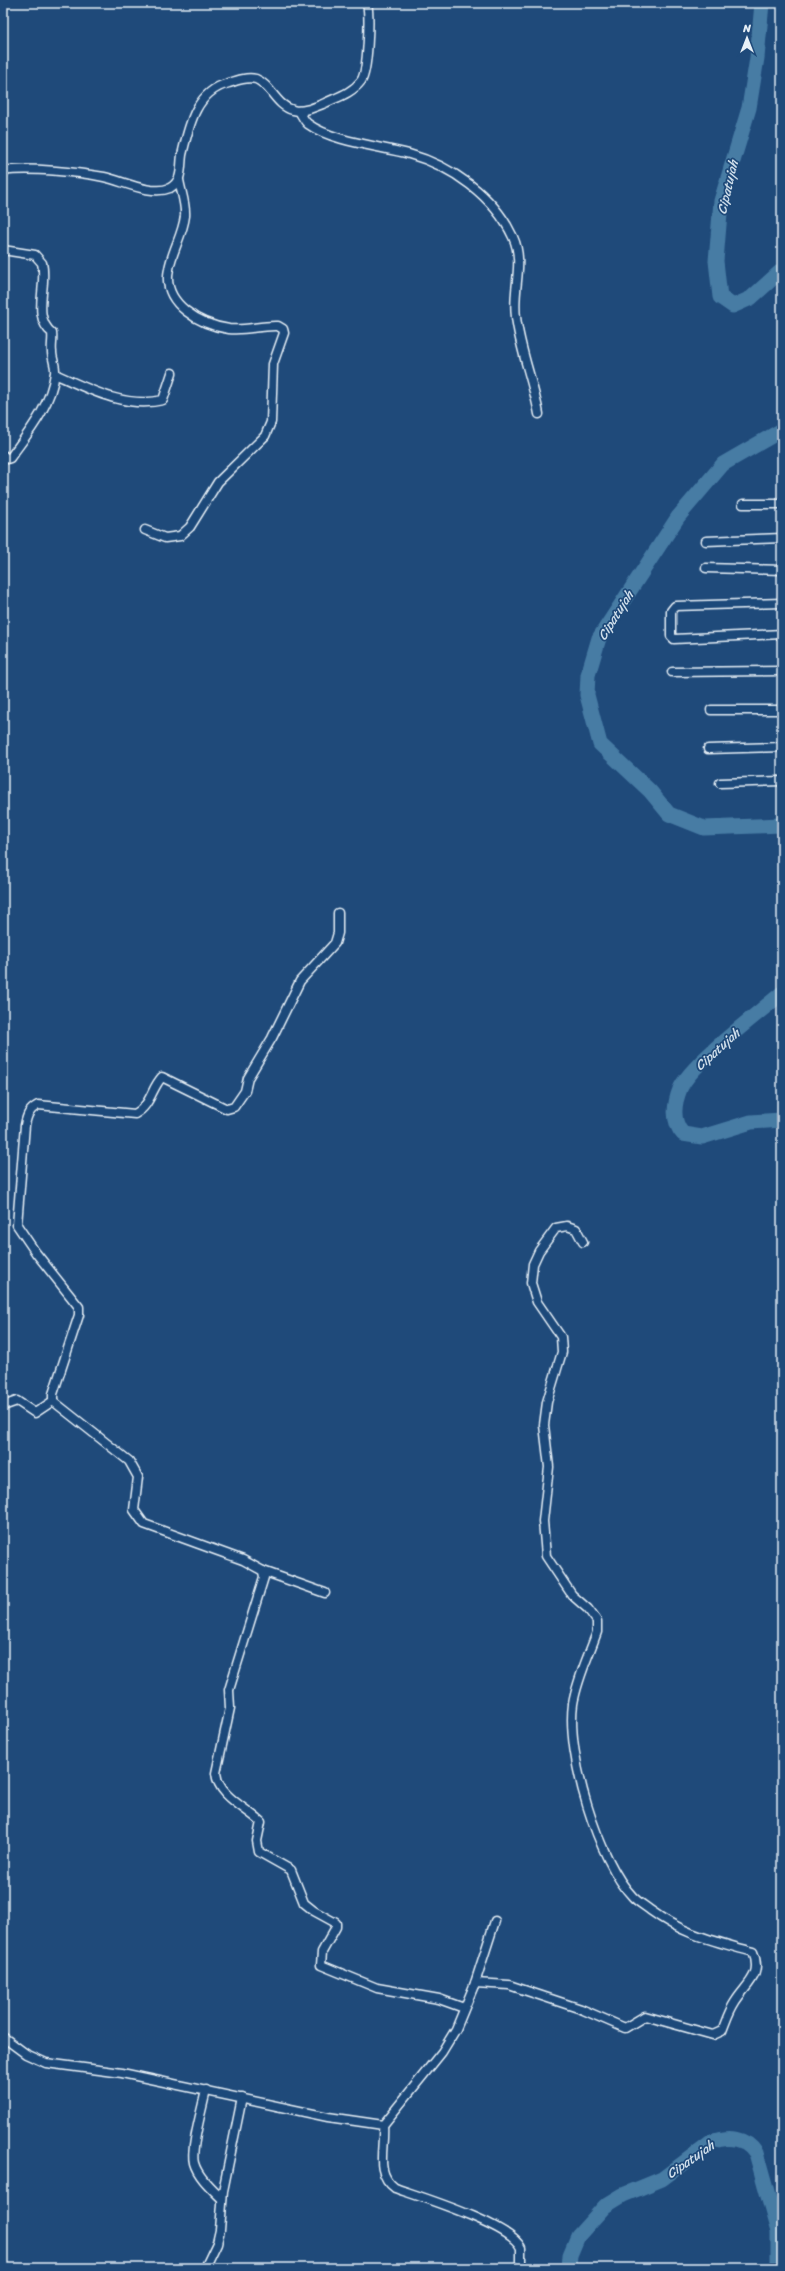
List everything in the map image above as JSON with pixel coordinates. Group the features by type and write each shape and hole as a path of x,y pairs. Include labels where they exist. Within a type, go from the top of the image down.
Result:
{"street":[{"path":"145,530 165,538 180,536 190,527 218,482 265,436 271,422 273,364 284,333 283,329 278,326 243,330 217,327 191,316 173,295 168,276 185,216 178,180 182,157 196,108 204,96 214,88 246,78 256,78 285,107 299,111 348,93 364,78 369,22 367,3"},
{"path":"299,111 309,124 326,132 378,148 413,155 441,166 460,178 494,206 507,225 518,251 519,262 514,299 515,315 521,346 539,414"},
{"path":"3,171 69,172 104,177 160,190 170,188 178,180"},
{"path":"3,250 35,255 42,263 41,312 45,327 52,333 52,352 55,374 49,397 35,423 10,458 7,459 3,455"},
{"path":"55,374 107,395 128,401 151,403 163,400 172,373"},
{"path":"743,504 782,504"},
{"path":"706,541 782,538"},
{"path":"706,568 782,570"},
{"path":"782,603 675,606 671,611 671,636 674,639 782,634"},
{"path":"672,672 782,671"},
{"path":"711,710 782,710"},
{"path":"708,749 782,747"},
{"path":"720,783 782,781"},
{"path":"53,1401 53,1394 80,1310 77,1303 36,1253 17,1224 25,1125 28,1112 38,1105 135,1114 143,1110 162,1077 227,1109 234,1107 245,1091 248,1078 272,1038 300,981 335,943 338,933 338,913"},
{"path":"475,1983 509,1985 581,2009 625,2028 645,2016 713,2035 722,2031 731,2008 755,1973 757,1963 753,1952 700,1938 668,1923 634,1898 619,1879 599,1838 579,1775 574,1737 573,1704 597,1632 596,1621 588,1609 572,1595 546,1556 543,1521 548,1467 544,1425 547,1402 562,1352 561,1337 537,1302 531,1284 533,1264 539,1251 556,1228 567,1226 576,1229 583,1242"},
{"path":"3,1406 17,1401 35,1413 53,1401"},
{"path":"53,1401 129,1461 138,1477 134,1510 144,1524 243,1560 263,1571 325,1593"},
{"path":"263,1571 264,1577 229,1690 230,1708 216,1773 219,1785 222,1790 261,1822 257,1841 259,1852 291,1870 304,1903 314,1911 336,1923 336,1926 322,1952 321,1965 378,1988 439,1999 464,2008"},
{"path":"495,1921 475,1983 456,2029 442,2052 383,2125 382,2169 387,2182 395,2188 491,2225 511,2236 521,2248 521,2268"},
{"path":"3,2037 26,2054 46,2063 122,2073 328,2117 383,2125"},
{"path":"206,2090 195,2140 194,2163 202,2177 222,2199"},
{"path":"205,2268 217,2243 222,2218 222,2199 242,2098"}],"waterway":[{"name":"Cipatujah","path":"762,3 757,58 749,108 721,201 716,261 720,297 733,306 751,298 782,270"},
{"name":"Cipatujah","path":"782,430 723,464 678,517 599,638 588,675 587,695 600,744 650,791 669,814 704,828 782,825"},
{"name":"Cipatujah","path":"782,993 726,1039 697,1066 680,1089 675,1107 677,1124 683,1134 702,1137 751,1122 782,1120"},
{"name":"Cipatujah","path":"569,2268 570,2255 578,2236 605,2206 623,2195 662,2179 711,2142 724,2139 736,2139 742,2141 756,2153 778,2232 778,2268"}]}
